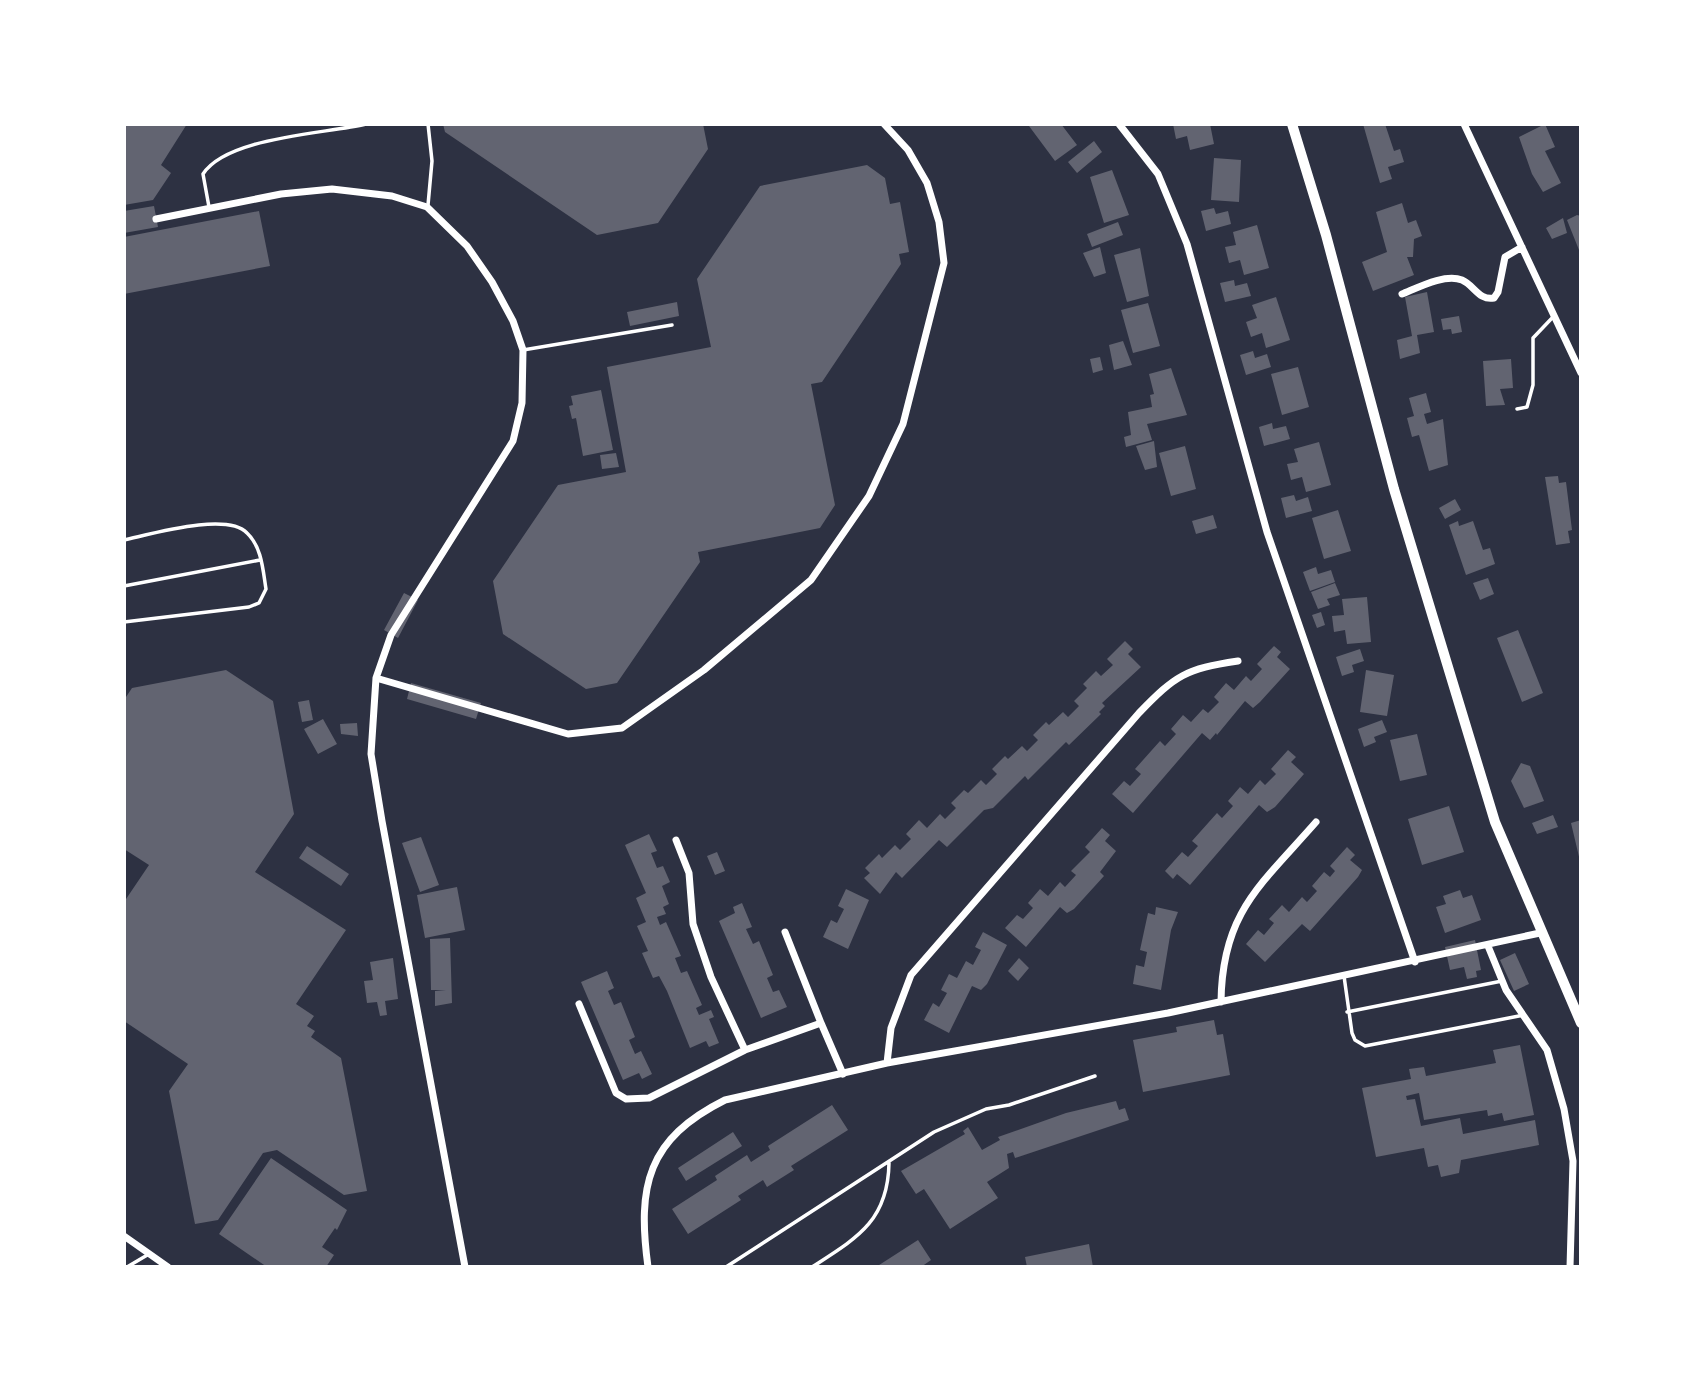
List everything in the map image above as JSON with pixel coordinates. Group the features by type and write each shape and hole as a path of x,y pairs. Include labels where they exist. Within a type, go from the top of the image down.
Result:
{"street":[{"path":"376,678 568,734 622,728 704,670 811,580 869,496 903,424 944,263 939,222 928,183 908,150 884,124"},
{"path":"1119,124 1158,174 1187,244 1267,532 1415,962"},
{"path":"1292,124 1450,677 1495,822 1581,1023"},
{"path":"1464,124 1581,373"},
{"path":"156,219 281,194 332,190 392,196 427,207 467,246 492,282 513,321 523,350 522,403 513,441 391,635 376,678 372,754 465,1267"},
{"path":"1402,294 1453,278 1462,280 1483,298 1494,298 1499,292 1505,257 1522,247"},
{"path":"887,1063 891,1028 911,975 1139,713 1166,685 1184,673 1238,661"},
{"path":"1221,1002 1225,954 1240,912 1315,822"},
{"path":"676,840 689,873 693,924 711,977 745,1050"},
{"path":"785,932 843,1074"},
{"path":"648,1267 644,1234 645,1188 661,1151 680,1129 702,1112 725,1100 887,1063 1221,1002 1541,933"},
{"path":"1488,946 1502,981 1547,1050 1566,1122 1573,1161 1570,1267"},
{"path":"579,1004 616,1093 626,1099 649,1098 745,1050 821,1023"},
{"path":"124,1236 168,1267"}],"lane":[{"path":"210,209 203,185 203,174 212,161 247,147 366,124"},
{"path":"427,207 432,161 428,124"},
{"path":"1517,409 1527,407 1532,395 1533,338 1553,317"},
{"path":"523,350 672,325"},
{"path":"124,540 165,531 233,523 249,534 260,559 267,589 259,603 124,622"},
{"path":"124,586 260,559"},
{"path":"1344,976 1347,1012 1355,1040 1364,1046 1526,1015"},
{"path":"1347,1012 1502,981"},
{"path":"726,1267 934,1132 967,1117 1095,1076"},
{"path":"812,1267 855,1239 874,1219 883,1204 889,1161"},
{"path":"127,1267 149,1253"},
{"path":"733,1262 737,1267"}],"building":[{"path":"124,124 187,124 161,165 171,173 153,200 124,205"},
{"path":"443,124 703,124 708,149 658,223 597,235 445,132"},
{"path":"1061,124 1077,145 1055,161 1029,126"},
{"path":"1173,124 1210,124 1214,144 1190,150 1187,136 1176,139"},
{"path":"1363,124 1385,124 1394,151 1400,149 1404,162 1388,167 1392,179 1380,183"},
{"path":"1545,124 1555,147 1545,151 1561,183 1543,192 1532,174 1519,137"},
{"path":"1094,141 1102,152 1077,173 1068,162"},
{"path":"1214,158 1241,160 1239,202 1211,200"},
{"path":"867,165 885,178 890,204 900,202 909,252 899,254 901,264 822,382 811,384 835,505 820,528 698,552 700,562 617,683 586,689 503,634 493,581 558,485 626,472 607,367 711,347 697,279 760,186"},
{"path":"1112,170 1129,215 1104,223 1090,177"},
{"path":"1402,203 1408,223 1416,220 1422,236 1414,239 1413,257 1407,257 1414,275 1373,291 1362,262 1387,252 1376,212"},
{"path":"154,206 158,227 124,233 124,211"},
{"path":"1214,208 1216,214 1228,211 1231,224 1206,231 1201,211"},
{"path":"259,211 270,266 124,294 124,237"},
{"path":"1581,216 1581,255 1567,220"},
{"path":"1563,218 1567,233 1552,239 1546,228"},
{"path":"1118,222 1123,235 1092,247 1087,234"},
{"path":"1257,225 1269,268 1244,275 1240,260 1229,263 1225,247 1236,245 1233,232"},
{"path":"1100,247 1106,273 1094,277 1083,253"},
{"path":"1140,248 1149,296 1127,302 1114,255"},
{"path":"1234,280 1235,286 1247,283 1251,296 1225,302 1220,283"},
{"path":"1427,292 1434,332 1417,335 1420,353 1400,359 1397,340 1412,336 1405,297"},
{"path":"1276,297 1290,340 1266,348 1262,333 1251,337 1246,322 1257,318 1252,305"},
{"path":"677,302 679,316 630,326 627,312"},
{"path":"1148,303 1160,346 1133,353 1121,310"},
{"path":"1459,316 1462,332 1452,334 1451,329 1443,330 1441,319"},
{"path":"1123,341 1132,365 1114,370 1109,345"},
{"path":"1253,351 1255,358 1267,354 1271,367 1246,375 1240,355"},
{"path":"1100,357 1103,370 1093,373 1090,359"},
{"path":"1511,359 1513,388 1500,389 1505,405 1486,406 1483,361"},
{"path":"1298,367 1309,407 1282,415 1271,374"},
{"path":"1171,368 1187,415 1147,424 1152,440 1126,447 1124,437 1131,435 1128,412 1152,407 1150,395 1154,394 1149,374"},
{"path":"601,390 613,450 583,456 576,418 572,419 569,406 573,405 571,396"},
{"path":"1426,393 1431,412 1424,414 1427,424 1443,419 1448,465 1429,471 1419,435 1412,437 1407,418 1414,416 1409,398"},
{"path":"1272,423 1273,429 1286,426 1290,439 1264,446 1259,427"},
{"path":"1154,441 1157,467 1145,470 1136,446"},
{"path":"1319,442 1331,485 1306,492 1302,477 1291,480 1287,464 1298,462 1294,449"},
{"path":"1185,446 1196,489 1171,496 1159,453"},
{"path":"616,453 619,467 602,469 600,455"},
{"path":"1558,476 1559,483 1566,482 1572,530 1568,531 1570,543 1556,545 1545,477"},
{"path":"1294,495 1296,501 1308,497 1312,511 1286,518 1281,498"},
{"path":"1455,499 1461,510 1445,519 1439,508"},
{"path":"1338,510 1351,551 1324,559 1312,518"},
{"path":"1213,515 1217,528 1196,534 1192,521"},
{"path":"1458,521 1459,526 1473,521 1483,550 1490,548 1495,564 1466,575 1449,525"},
{"path":"1316,567 1318,574 1331,570 1335,582 1310,591 1303,572"},
{"path":"1488,578 1494,594 1480,600 1473,583"},
{"path":"1335,583 1340,595 1327,599 1330,605 1318,609 1311,592"},
{"path":"404,593 418,600 398,638 384,630"},
{"path":"1367,597 1371,642 1347,644 1345,630 1334,632 1332,616 1344,615 1342,599"},
{"path":"1321,612 1325,625 1317,628 1312,615"},
{"path":"1518,630 1543,693 1522,702 1497,638"},
{"path":"1125,641 1133,649 1128,654 1141,667 1102,703 1105,706 1099,712 1101,714 1069,745 1066,742 1028,780 1025,776 993,808 984,810 947,847 939,840 902,878 896,872 880,894 864,878 870,873 865,868 879,854 882,858 895,845 900,850 911,839 906,834 919,820 927,828 940,814 945,819 956,808 951,803 964,790 968,793 981,780 986,785 997,774 992,769 1005,756 1008,759 1022,746 1027,751 1038,740 1033,735 1046,722 1049,725 1063,712 1068,717 1079,706 1074,701 1087,688 1083,684 1096,671 1101,676 1113,665 1107,659"},
{"path":"1274,646 1281,652 1277,657 1290,669 1260,702 1253,708 1245,701 1210,740 1202,733 1133,813 1112,794 1124,781 1130,786 1141,774 1135,769 1160,741 1165,746 1176,734 1171,729 1183,715 1191,722 1203,709 1208,713 1219,702 1214,697 1226,683 1234,690 1246,676 1251,681 1262,669 1257,664"},
{"path":"1360,649 1364,661 1352,665 1354,672 1342,676 1336,657"},
{"path":"226,670 273,701 294,814 255,872 346,930 296,1004 314,1016 307,1026 315,1031 311,1037 341,1058 367,1191 344,1195 277,1150 263,1153 218,1220 195,1224 169,1091 188,1064 124,1021 124,902 149,865 124,849 124,700 132,688"},
{"path":"1366,670 1394,675 1387,716 1360,712"},
{"path":"411,683 481,703 476,719 407,699"},
{"path":"309,700 313,720 302,722 298,702"},
{"path":"323,719 337,744 318,754 304,729"},
{"path":"1382,720 1387,732 1374,737 1376,742 1364,747 1358,729"},
{"path":"357,723 358,736 341,734 340,724"},
{"path":"1417,734 1427,775 1400,781 1390,740"},
{"path":"1288,750 1296,757 1291,762 1304,774 1275,807 1267,812 1259,805 1190,885 1177,874 1173,879 1165,871 1182,852 1188,857 1198,846 1192,841 1217,813 1222,818 1233,806 1228,801 1240,787 1248,794 1260,780 1265,785 1276,774 1271,769"},
{"path":"1521,763 1530,766 1544,801 1524,808 1511,781"},
{"path":"1449,806 1464,852 1422,865 1408,819"},
{"path":"1553,815 1558,827 1537,834 1532,823"},
{"path":"1581,820 1581,861 1580,861 1571,823"},
{"path":"1102,828 1110,835 1105,841 1116,851 1100,872 1104,876 1074,909 1067,913 1060,907 1026,947 1005,928 1017,915 1023,919 1033,908 1028,903 1040,889 1048,896 1060,882 1065,887 1076,875 1071,871 1090,852 1085,847"},
{"path":"649,834 657,851 651,853 657,868 663,866 670,882 662,886 669,904 663,907 666,914 657,917 660,925 666,922 681,956 675,958 681,973 687,971 702,1005 696,1008 699,1015 711,1010 714,1017 709,1019 719,1043 709,1047 706,1041 690,1048 667,991 659,976 653,978 642,953 648,951 637,926 646,922 636,898 646,893 625,845"},
{"path":"421,837 439,885 420,892 402,843"},
{"path":"307,846 349,874 341,886 299,858"},
{"path":"1347,847 1355,855 1350,860 1362,870 1358,877 1310,931 1302,924 1265,962 1246,944 1258,930 1264,935 1274,923 1269,919 1282,905 1289,912 1302,897 1307,902 1317,891 1312,886 1324,872 1330,877 1335,871 1330,866"},
{"path":"717,852 725,871 715,875 707,856"},
{"path":"457,887 465,930 425,938 417,895"},
{"path":"846,889 869,900 848,949 823,937 831,920 837,923 844,909 838,906"},
{"path":"1460,890 1463,898 1472,895 1481,920 1445,933 1436,907 1446,904 1443,896"},
{"path":"742,903 752,927 746,929 753,944 759,941 773,975 767,978 773,992 779,990 787,1007 761,1018 719,921 735,913 733,907"},
{"path":"1156,907 1178,912 1171,930 1161,990 1133,984 1136,965 1144,967 1147,952 1140,950 1148,913 1155,915"},
{"path":"983,932 1007,945 987,984 981,990 972,986 949,1033 924,1020 933,1003 939,1007 947,993 941,990 949,974 957,978 966,961 973,965 981,950 975,947"},
{"path":"450,938 452,1003 435,1006 435,991 446,990 431,990 430,939"},
{"path":"1475,940 1481,970 1476,971 1477,977 1467,979 1464,967 1450,970 1445,947"},
{"path":"1515,953 1529,984 1514,991 1500,960"},
{"path":"393,958 398,999 385,1001 387,1015 380,1016 377,1002 367,1003 364,981 373,980 370,962"},
{"path":"1019,958 1029,968 1018,981 1008,971"},
{"path":"607,971 614,988 608,991 614,1005 621,1002 635,1037 629,1040 635,1054 641,1051 652,1074 642,1079 639,1073 623,1080 581,982"},
{"path":"1214,1020 1217,1035 1223,1034 1230,1075 1143,1092 1133,1040 1177,1032 1176,1027"},
{"path":"1520,1045 1534,1115 1504,1121 1502,1113 1488,1116 1487,1110 1424,1120 1419,1093 1406,1096 1407,1100 1415,1099 1421,1126 1460,1118 1463,1134 1535,1120 1539,1145 1461,1160 1459,1173 1441,1177 1438,1165 1428,1167 1424,1148 1376,1157 1362,1088 1411,1079 1409,1069 1424,1067 1426,1076 1496,1063 1493,1050"},
{"path":"1116,1101 1119,1110 1125,1108 1129,1120 1015,1158 1013,1152 1007,1154 1009,1168 987,1182 998,1198 950,1229 924,1189 916,1194 901,1171 965,1134 963,1131 968,1127 982,1150 1000,1140 998,1137 1066,1113"},
{"path":"832,1105 848,1130 791,1166 794,1170 767,1187 763,1180 738,1196 741,1200 688,1234 672,1209 717,1180 715,1176 747,1155 751,1162 770,1150 768,1146"},
{"path":"733,1132 742,1146 686,1181 678,1168"},
{"path":"271,1158 347,1210 337,1230 335,1228 322,1247 334,1255 326,1267 267,1267 219,1234"},
{"path":"918,1240 931,1260 921,1267 876,1267"},
{"path":"1089,1244 1093,1267 1027,1267 1025,1257"}]}
